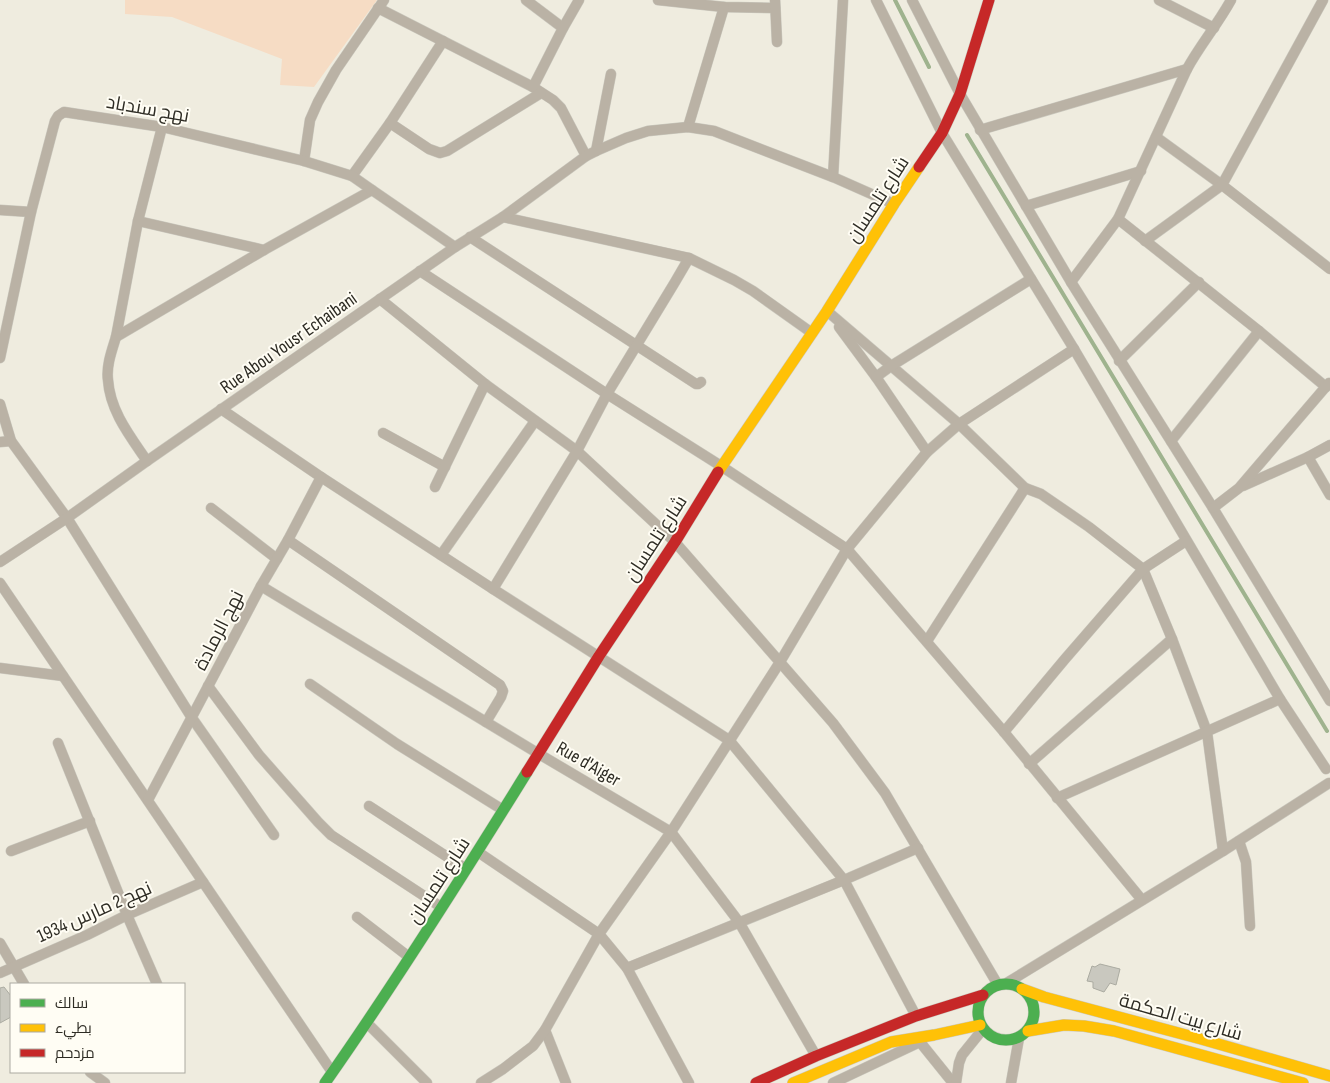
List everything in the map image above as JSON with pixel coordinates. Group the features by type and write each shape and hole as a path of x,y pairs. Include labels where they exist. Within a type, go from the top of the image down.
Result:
{"main road":[{"name":"شارع تلمسان","path":"325,1083 367,1023 478,852 599,656 675,542 721,466 827,311 894,204 942,133 960,94 989,0"},
{"name":"شارع بيت الحكمة","path":"1002,984 1014,985 1044,997 1330,1076"},
{"path":"793,1083 890,1042 982,1027 978,1015 979,1004 990,988 1002,984"},
{"path":"1022,989 1029,996 1035,1014 1033,1023 1023,1035"},
{"path":"756,1083 816,1056 916,1016 984,995"},
{"name":"شارع بيت الحكمة","path":"982,1027 993,1038 1006,1041 1064,1025 1114,1031 1303,1083"}],"street":[{"path":"526,0 563,28"},
{"path":"390,124 429,150 440,153 447,151 537,90 563,28 579,0"},
{"path":"658,0 724,7 775,4 776,42"},
{"path":"832,177 843,0"},
{"path":"380,299 485,384 577,451 675,542 833,723 885,793 1002,984 1142,900 1329,784 1326,776 1328,764 1280,699 1074,349 942,133 876,0"},
{"path":"912,0 980,130 1071,282 1213,508 1330,701"},
{"path":"1160,0 1214,28"},
{"path":"1071,282 1118,219 1187,69 1231,0"},
{"path":"1145,241 1222,185 1323,0"},
{"path":"304,161 310,120 318,102 336,70 381,4 443,41 553,100 561,108 586,156"},
{"path":"688,127 724,7"},
{"path":"352,176 390,124 443,41"},
{"path":"980,130 1187,69"},
{"path":"596,151 611,74"},
{"name":"نهج سندباد","path":"0,358 31,212 56,121 62,113 67,112 162,127 304,161 352,176 455,246"},
{"path":"147,461 125,430 113,404 108,379 111,352 116,337 138,221 162,127"},
{"name":"Rue Abou Yousr Echaibani","path":"0,562 67,518 455,246 503,217 586,156 626,138 648,131 688,127 714,131 832,177 894,204"},
{"path":"1156,137 1222,185 1330,269"},
{"path":"1026,206 1140,171"},
{"path":"116,337 264,250 372,190"},
{"path":"0,210 31,212"},
{"path":"503,217 689,258 753,291 812,333"},
{"path":"1118,219 1328,384 1239,488 1213,508"},
{"path":"138,221 264,250"},
{"path":"470,237 696,384 701,382"},
{"path":"493,589 577,451 607,394 689,258"},
{"path":"420,271 847,549 1004,732 1142,900"},
{"path":"876,377 890,366 1031,279"},
{"path":"1120,361 1198,282"},
{"path":"827,311 959,424 1025,488 1041,494 1143,569 1207,732 1223,851"},
{"path":"827,311 928,452"},
{"path":"1170,441 1259,331"},
{"path":"481,1083 533,1046 545,1030 599,934 671,832 780,662 847,549 928,452 959,424 1074,349"},
{"path":"435,487 485,384"},
{"path":"0,404 11,441 67,518 192,718 274,835"},
{"path":"221,409 321,478 729,740 844,880 916,1016"},
{"path":"441,556 535,421"},
{"path":"383,433 444,467"},
{"path":"0,442 11,441"},
{"path":"1239,488 1330,445"},
{"path":"1308,457 1330,495"},
{"name":"نهج الرمادة","path":"148,800 260,586 288,540 321,478"},
{"path":"927,641 1025,488"},
{"path":"211,508 276,559"},
{"path":"288,540 500,685 503,691 501,697 486,722"},
{"path":"1004,732 1143,569 1186,541"},
{"path":"0,584 332,1072"},
{"name":"Rue d'Aiger","path":"260,586 671,832 739,922 816,1056"},
{"path":"1029,764 1172,639"},
{"path":"0,668 63,676"},
{"path":"310,684 396,744 503,810"},
{"path":"208,686 259,755 331,835 441,908"},
{"path":"1057,798 1280,699"},
{"path":"58,743 127,915 157,983"},
{"path":"369,806 466,869"},
{"path":"11,851 90,821"},
{"path":"1239,841 1246,862 1250,926"},
{"path":"627,968 918,848"},
{"path":"478,852 599,934 627,968 689,1083"},
{"name":"نهج 2 مارس 1934","path":"0,973 203,882"},
{"path":"357,917 409,957"},
{"path":"0,943 23,983"},
{"path":"367,1023 427,1083"},
{"path":"955,1083 962,1055 982,1027"},
{"path":"545,1030 566,1083"},
{"path":"1005,1083 1011,1079 1023,1035"},
{"path":"832,1083 934,1036"},
{"path":"920,1042 955,1083"},
{"path":"91,1073 105,1083"}],"shaded area":[{"path":"125,0 377,0 314,87 280,85 282,59 172,17 125,14"}],"building":[{"path":"1100,964 1120,969 1116,985 1110,983 1104,992 1093,988 1093,982 1087,981 1092,966 1095,967"},
{"path":"4,987 10,995 10,1018 0,1023 0,988"}],"waterway":[{"path":"895,0 929,67"},
{"path":"967,135 1327,731"}],"traffic: fast":[{"path":"325,1083 428,929 527,772"},
{"path":"1000,984 1012,984 1022,988 1030,996 1034,1012 1030,1028 1022,1036 1012,1040 1000,1040 990,1036 982,1028 978,1018 978,1006 982,996 990,988 1000,984"}],"traffic: slow":[{"path":"718,472 827,311 919,167"},
{"path":"1022,989 1044,997 1330,1076"},
{"path":"793,1083 891,1042 980,1025"},
{"path":"1028,1031 1064,1025 1114,1031 1303,1083"}],"traffic: jam":[{"path":"919,167 942,133 960,94 989,0"},
{"path":"527,772 599,656 675,542 718,472"},
{"path":"756,1083 816,1056 916,1016 983,995"}]}
